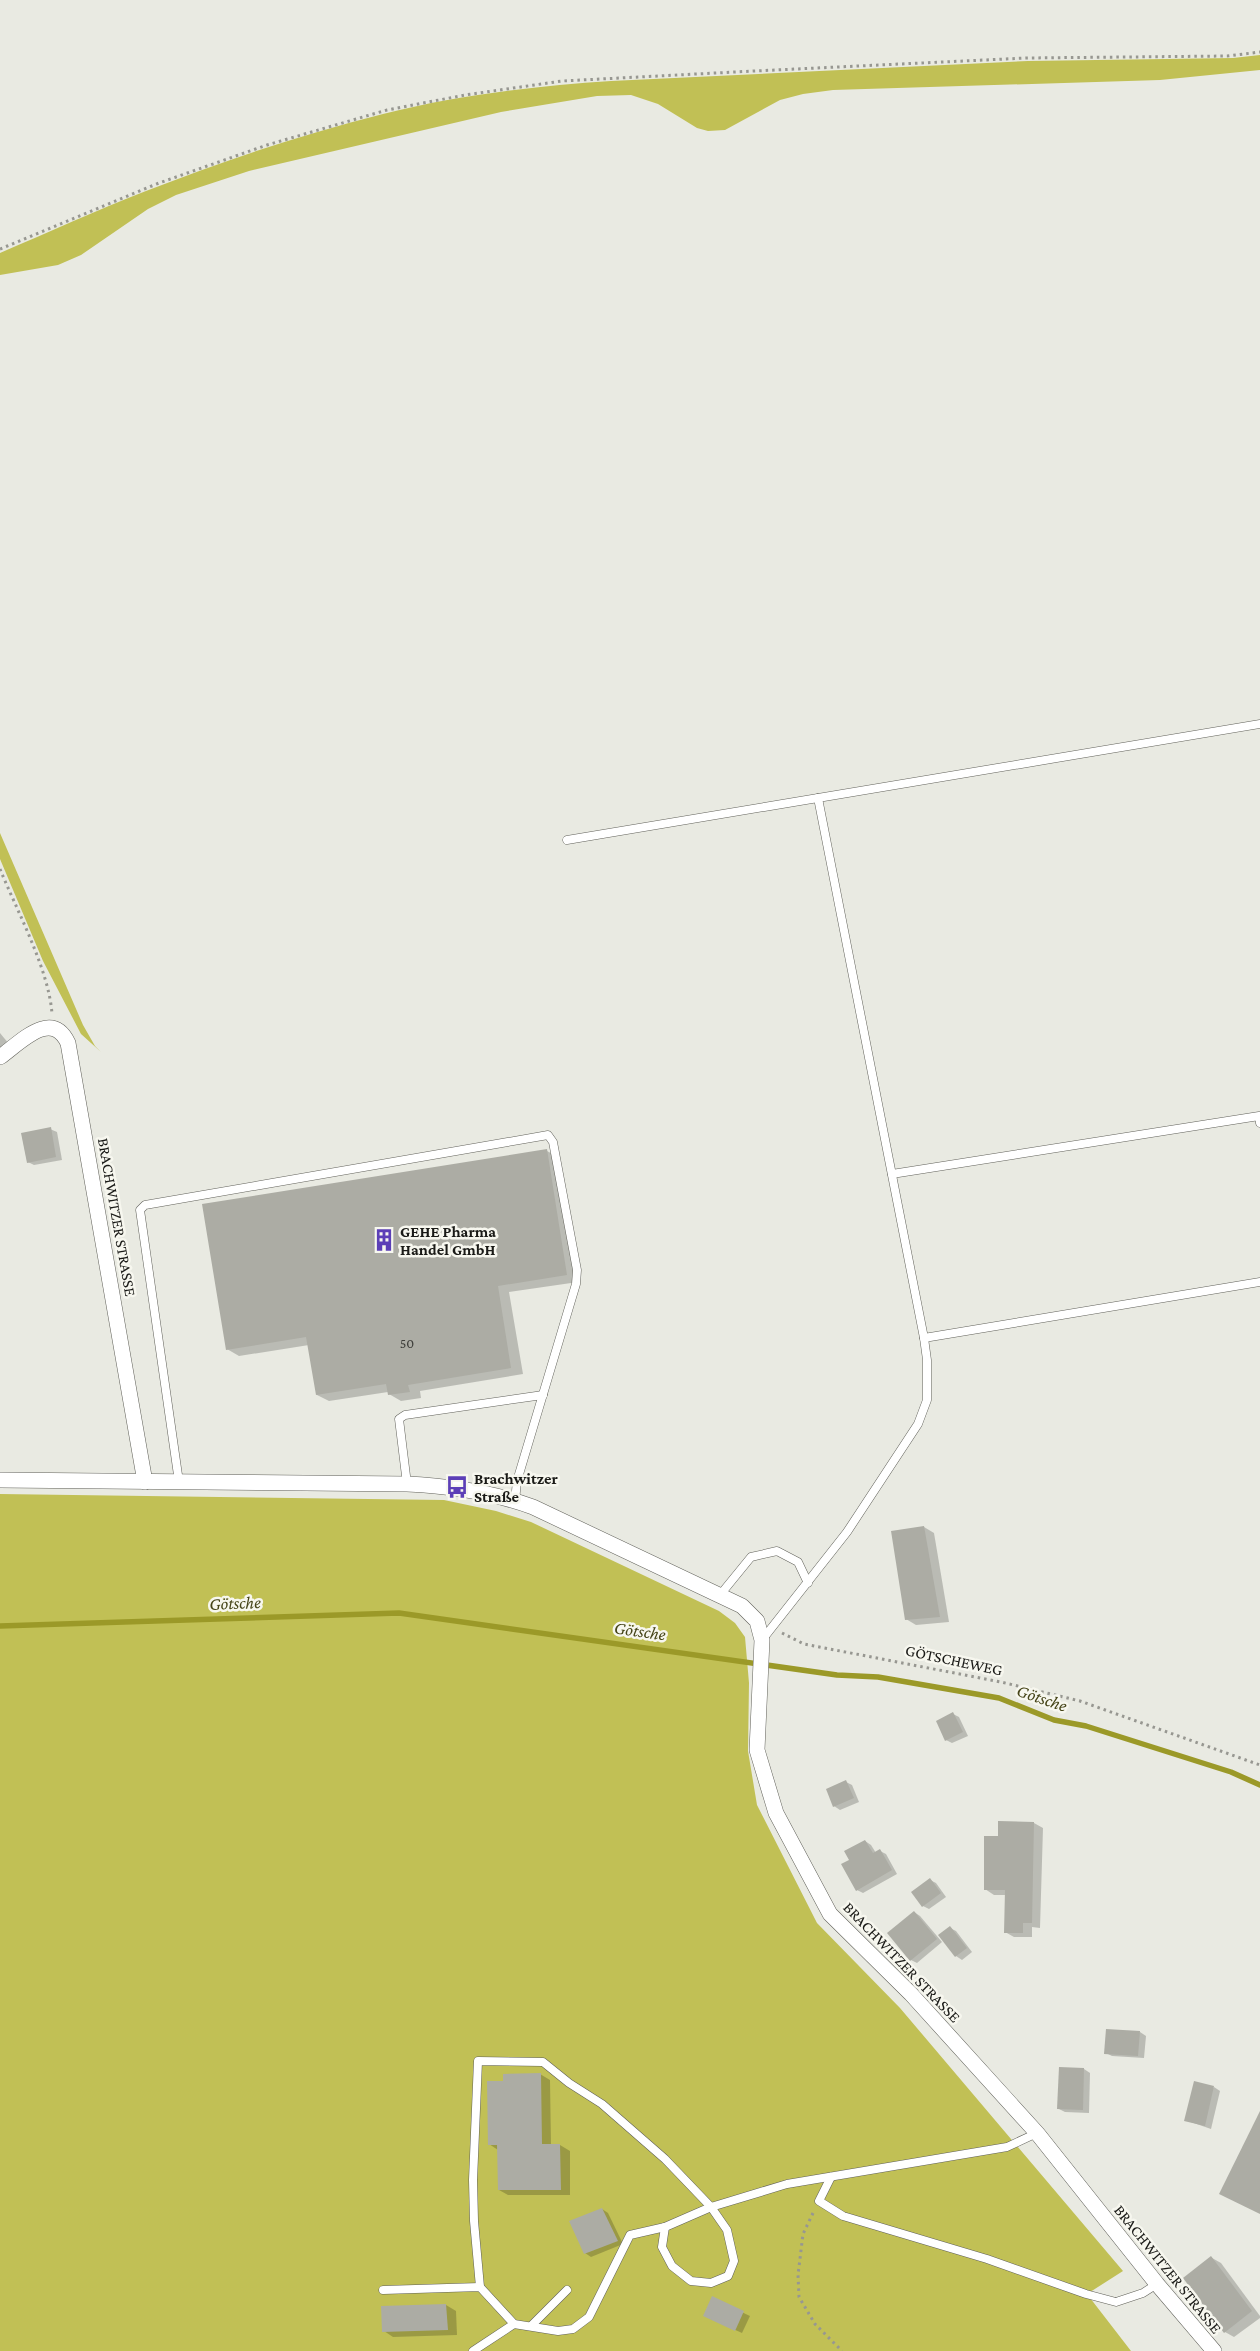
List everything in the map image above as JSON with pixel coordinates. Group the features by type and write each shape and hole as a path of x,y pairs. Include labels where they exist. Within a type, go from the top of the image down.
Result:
{"street":[{"path":"0,1057 35,1032 53,1027"},
{"name":"BRACHWITZER STRASSE","path":"53,1027 60,1031 68,1043 145,1482"},
{"name":"BRACHWITZER STRASSE","path":"0,1480 407,1484 457,1487 533,1507 742,1606 757,1621 762,1640 757,1750 774,1804 830,1914 911,1994 1036,2132 1157,2284 1214,2351"}],"lane":[{"path":"567,840 1260,724"},
{"path":"762,1640 847,1532 918,1424 927,1400 927,1360 924,1338 818,798"},
{"path":"892,1174 1259,1116 1260,1123"},
{"path":"179,1482 140,1210 145,1205 548,1135 553,1142 577,1270 576,1284 517,1481 515,1501"},
{"path":"924,1338 1260,1282"},
{"path":"407,1484 399,1419 404,1414 543,1395"},
{"path":"720,1595 751,1557 777,1551 798,1562 808,1583"},
{"path":"514,2324 480,2287 474,2221 473,2180 478,2061 543,2062 569,2083 602,2104 665,2159 712,2207 727,2230 731,2246 734,2261 728,2276 711,2283 691,2281 672,2266 662,2247 666,2227"},
{"path":"473,2351 514,2324 532,2325 558,2331 574,2329 589,2317 630,2235 666,2227 712,2207 787,2184 1007,2147 1036,2132"},
{"path":"831,2176 819,2201 843,2216 987,2259 1086,2294 1116,2302 1144,2293 1157,2284"},
{"path":"383,2290 480,2287"},
{"path":"532,2325 567,2290"}],"path":[{"path":"0,249 160,183 267,145 387,110 465,95 562,81 744,71 1026,58 1227,56 1260,52"},
{"path":"0,870 38,959 51,1001 53,1027"},
{"name":"GÖTSCHEWEG","path":"772,1627 804,1644 973,1676 1080,1700 1260,1765"},
{"path":"819,2201 803,2234 798,2275 799,2297 815,2324 842,2351"}],"shaded area":[{"path":"1260,55 1260,70 1160,80 833,90 803,94 780,100 725,130 708,131 697,128 658,104 631,95 597,96 501,112 249,171 176,195 148,209 81,255 58,265 0,275 0,253 109,206 234,159 323,130 411,107 439,102 525,89 611,81 1028,61 1233,58"},
{"path":"0,833 83,1025 95,1046 101,1052 81,1034 43,961 0,859"},
{"path":"0,1494 444,1500 496,1511 531,1522 719,1611 735,1623 745,1637 749,1683 748,1751 757,1805 817,1923 900,2008 1123,2271 1087,2294 1131,2351 0,2351"}],"building":[{"path":"51,1127 56,1157 27,1163 21,1133"},
{"name":"GEHE Pharma Handel GmbH","path":"547,1149 567,1275 498,1286 511,1368 408,1385 410,1392 388,1395 386,1384 316,1395 306,1337 226,1350 202,1204"},
{"path":"924,1526 940,1617 905,1620 891,1531"},
{"path":"953,1712 963,1732 945,1741 936,1721"},
{"path":"846,1780 854,1798 833,1807 826,1789"},
{"path":"998,1821 1034,1822 1032,1923 1023,1923 1023,1933 1004,1933 1005,1890 984,1890 984,1836 998,1836"},
{"path":"865,1840 873,1853 880,1849 892,1870 856,1891 841,1864 849,1860 844,1851"},
{"path":"930,1878 941,1893 922,1907 911,1892"},
{"path":"914,1911 937,1939 910,1961 887,1933"},
{"path":"950,1926 967,1948 955,1957 938,1935"},
{"path":"1106,2029 1140,2031 1138,2056 1104,2054"},
{"path":"1059,2067 1084,2068 1083,2110 1057,2109"},
{"path":"541,2073 542,2144 560,2144 561,2190 498,2190 497,2145 488,2145 487,2081 503,2081 503,2074"},
{"path":"1194,2081 1214,2086 1205,2126 1184,2121"},
{"path":"1260,2111 1260,2214 1219,2194"},
{"path":"602,2208 618,2241 584,2254 569,2221"},
{"path":"1211,2256 1252,2311 1224,2333 1183,2278"},
{"path":"712,2296 744,2311 735,2331 703,2316"},
{"path":"446,2304 448,2330 382,2332 381,2306"}],"waterway":[{"name":"Götsche","path":"0,1626 399,1613 837,1675 878,1677 999,1698 1054,1720 1086,1726 1231,1772 1260,1785"}],"place":[{"name":"GEHE Pharma Handel GmbH","path":"384,1240"},
{"name":"Brachwitzer Straße","path":"457,1487"}]}
